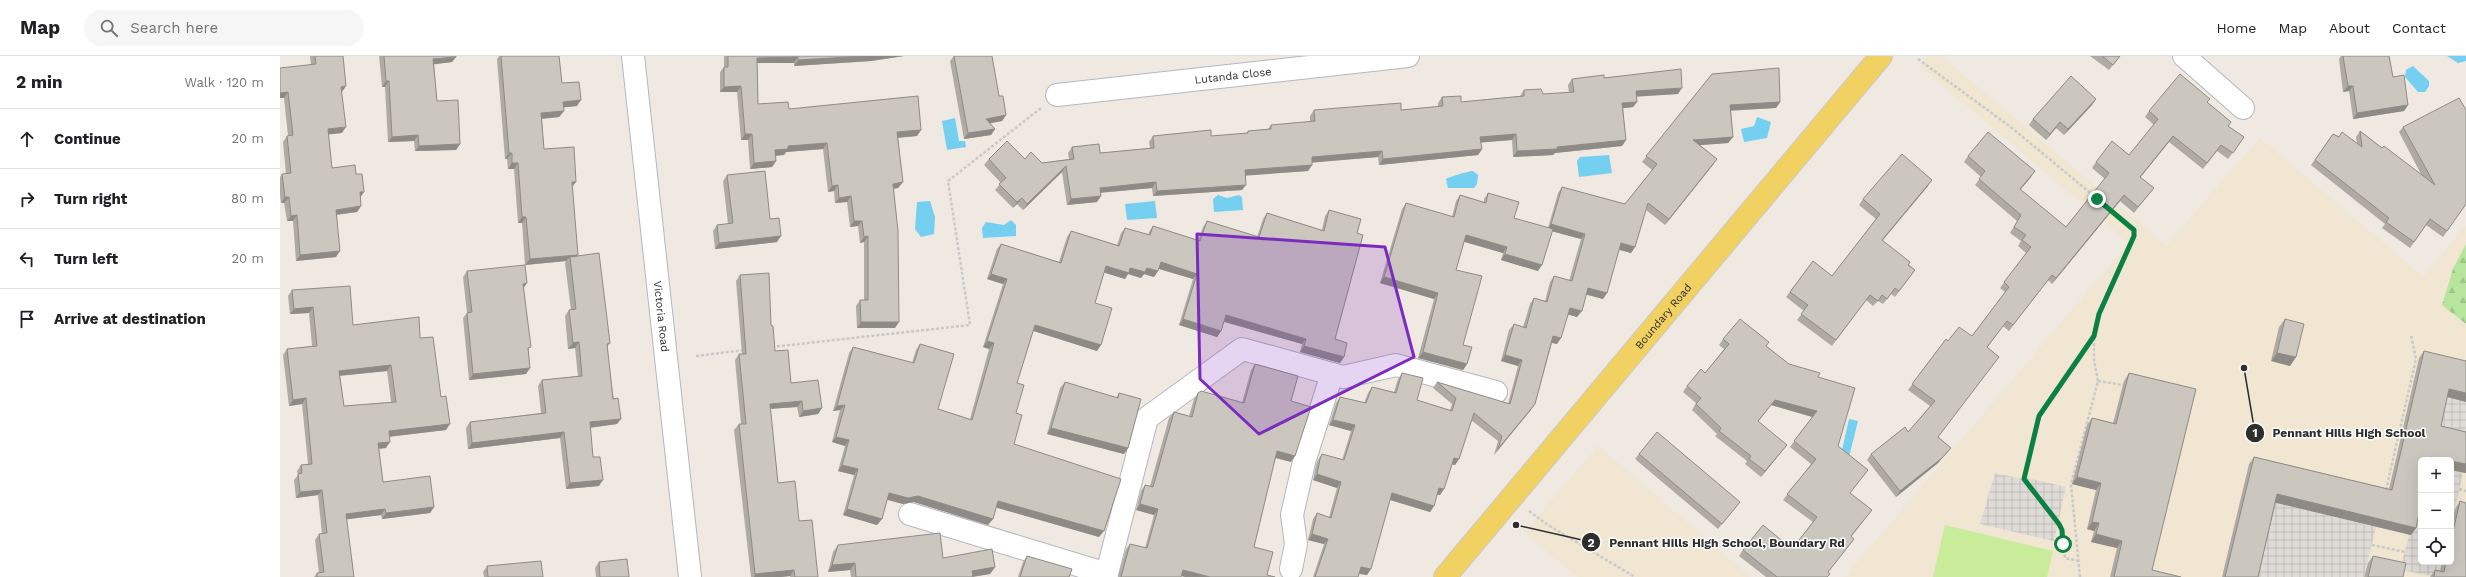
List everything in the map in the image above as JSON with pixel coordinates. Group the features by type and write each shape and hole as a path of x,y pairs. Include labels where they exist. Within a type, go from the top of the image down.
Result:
{"main road":[{"name":"Boundary Road","path":"1445,577 1873,59"}],"street":[{"name":"Victoria Road","path":"633,56 690,577"},
{"name":"Lutanda Close","path":"1057,96 1408,56"},
{"path":"2184,56 2243,108"},
{"path":"910,514 1106,575 1147,418 1242,348 1343,377 1396,365 1496,392"},
{"path":"1291,569 1296,544 1292,515 1304,462 1332,374"}],"path":[{"path":"1918,59 2012,128 2097,199"},
{"path":"766,348 970,325 948,181 1057,96"},
{"path":"2080,577 2071,484 2098,381 2094,360 2094,336 2099,314 2134,236 2134,230 2103,204"},
{"path":"2384,497 2410,391 2416,360 2410,335"},
{"path":"2078,561 2065,558 2062,530 2024,479 2039,416 2094,336"},
{"path":"696,356 751,350"},
{"path":"2098,381 2122,385"},
{"path":"2459,489 2466,491"},
{"path":"1511,498 1548,525 1635,577"},
{"path":"2372,545 2405,552"}],"highlighted area":[{"path":"1197,234 1385,247 1414,357 1259,434 1200,379"}],"shaded area":[{"path":"1928,56 1941,56 2166,246 2260,138 2423,277 2466,226 2466,577 1845,577 2129,243 1921,67"},
{"path":"2444,396 2466,402 2466,440 2436,433"},
{"path":"1598,446 1750,577 1578,577 1525,532"},
{"path":"2454,470 2463,472 2454,512"},
{"path":"1995,473 2023,479 2024,477 2066,487 2054,541 1980,524"},
{"path":"2418,501 2418,565 2441,565 2439,577 2400,570"},
{"path":"2272,502 2376,527 2364,577 2254,577"}],"green space":[{"path":"2466,244 2466,324 2442,305 2453,269"},
{"path":"1945,525 2053,551 2047,577 1933,577"}],"water":[{"path":"2447,56 2466,56 2466,61 2458,63"},
{"path":"2413,66 2429,81 2429,86 2425,92 2418,92 2405,77 2406,70"},
{"path":"1757,117 1771,122 1767,138 1744,142 1741,129 1754,126"},
{"path":"955,118 959,141 965,141 966,147 947,150 942,121"},
{"path":"1609,155 1612,173 1579,177 1577,161 1580,157"},
{"path":"1473,171 1478,175 1477,184 1474,188 1448,188 1446,179"},
{"path":"1218,195 1227,198 1239,195 1242,197 1243,210 1214,212 1213,199"},
{"path":"930,201 935,217 934,234 921,237 915,229 917,202"},
{"path":"1155,201 1157,218 1127,220 1125,204"},
{"path":"1011,220 1016,225 1016,236 983,238 982,228 986,222 1004,225"},
{"path":"1849,419 1858,421 1848,461 1840,459"}],"building":[{"path":"315,56 343,56 346,86 341,87 346,127 328,129 332,168 355,165 356,174 362,174 364,192 360,192 361,206 336,210 340,251 300,255 297,215 291,216 289,197 285,197 282,174 291,173 287,136 293,135 288,92 280,93 280,68 316,64"},
{"path":"384,56 456,56 433,59 437,101 458,100 460,144 419,146 418,135 392,137 389,81 386,81"},
{"path":"501,56 559,56 562,83 579,82 581,100 563,102 564,111 541,113 544,149 574,147 576,182 572,182 578,255 530,259 526,217 522,217 518,163 512,163 512,153 509,153"},
{"path":"728,56 864,56 798,60 798,57 757,58 758,104 788,102 789,109 918,96 921,130 897,132 903,182 893,184 898,231 899,322 861,322 860,300 868,300 868,236 864,237 862,221 854,221 851,196 839,198 838,185 832,186 827,143 788,146 788,149 775,150 776,161 754,163 752,134 745,134 741,86 724,87 724,67 728,67"},
{"path":"954,56 992,56 999,96 1003,96 1006,115 986,119 995,129 968,133"},
{"path":"2102,56 2120,56 2113,65"},
{"path":"2343,56 2389,56 2393,77 2404,75 2408,105 2357,113 2353,86 2348,86"},
{"path":"1779,68 1780,102 1730,105 1733,137 1693,140 1717,159 1669,219 1648,203 1635,247 1621,243 1607,293 1588,288 1582,311 1570,308 1561,338 1553,336 1535,404 1498,449 1502,436 1474,413 1459,459 1454,458 1444,489 1439,488 1434,506 1392,493 1371,569 1361,567 1358,577 1315,577 1328,539 1312,534 1317,513 1331,518 1341,482 1317,474 1320,459 1322,454 1344,460 1355,425 1333,420 1340,397 1366,403 1372,387 1396,393 1402,373 1423,378 1417,400 1452,411 1456,398 1437,382 1510,404 1522,360 1505,355 1514,324 1526,328 1534,298 1547,302 1554,276 1572,281 1585,234 1551,224 1562,187 1625,204 1657,164 1646,156 1712,74"},
{"path":"1681,69 1682,88 1636,91 1637,102 1622,103 1626,140 1557,147 1557,149 1517,151 1516,134 1480,137 1482,149 1383,159 1382,151 1312,157 1312,165 1245,170 1246,185 1157,191 1156,182 1100,188 1101,196 1071,199 1066,166 1027,204 1022,198 1017,202 999,184 1006,178 989,159 1007,141 1025,159 1031,152 1042,163 1074,159 1072,147 1099,144 1100,153 1154,148 1153,136 1211,130 1211,136 1248,133 1248,131 1271,129 1271,125 1315,121 1314,110 1401,103 1401,110 1443,106 1442,97 1461,96 1461,102 1524,96 1524,90 1541,89 1543,94 1574,92 1572,79 1604,75 1604,78"},
{"path":"2180,74 2210,99 2207,102 2231,122 2228,126 2244,137 2233,153 2221,145 2207,163 2173,136 2140,177 2154,188 2138,207 2124,195 2056,278 2052,275 2013,325 2007,321 1987,347 1999,357 1938,437 1951,448 1942,458 1900,491 1871,454 1905,427 1908,432 1935,401 1912,384 1946,339 1948,341 1959,327 1972,336 2009,287 2004,282 2031,247 2022,240 2026,235 2014,227 2021,215 1979,179 1985,171 1968,156 1988,132 2035,171 2020,189 2066,227 2109,173 2096,162 2112,141 2129,155 2158,119 2149,111"},
{"path":"2071,76 2096,99 2068,129 2060,122 2050,134 2033,119"},
{"path":"2459,98 2466,110 2466,204 2447,231 2430,219 2414,242 2386,222 2389,218 2315,160 2333,134 2339,137 2342,132 2362,147 2360,131 2382,148 2384,146 2435,185 2403,127"},
{"path":"1902,154 1932,180 1882,240 1910,262 1908,265 1915,270 1899,291 1895,288 1887,299 1882,295 1878,301 1870,295 1836,340 1801,314 1808,305 1790,292 1813,261 1832,276 1880,214 1863,199"},
{"path":"765,171 770,219 779,218 781,236 719,243 717,225 733,223 727,175"},
{"path":"1488,193 1519,202 1514,218 1553,229 1542,265 1505,254 1507,247 1466,235 1456,270 1482,276 1463,345 1472,347 1467,364 1423,352 1438,293 1384,277 1406,203 1454,217 1460,195 1486,203"},
{"path":"1329,210 1361,219 1357,233 1363,235 1335,339 1347,343 1344,357 1304,346 1306,339 1226,315 1221,331 1183,319 1197,274 1161,262 1158,271 1147,268 1145,272 1130,268 1129,273 1106,266 1095,303 1112,308 1101,345 1035,325 1017,383 1024,385 1016,413 1022,415 1014,444 1121,479 1104,531 998,501 993,519 918,496 908,498 889,493 882,519 847,509 858,469 842,465 849,440 836,437 845,405 837,406 853,347 914,363 920,344 954,354 938,409 972,420 994,343 987,341 1007,279 991,274 1001,244 1061,263 1071,231 1119,246 1125,228 1150,235 1153,226 1200,241 1207,221 1259,237 1267,213 1324,231"},
{"path":"599,253 610,343 607,344 613,399 618,398 621,419 590,422 593,457 600,457 603,480 570,483 564,432 472,443 470,422 546,413 542,380 582,376 579,342 573,343 569,310 576,309 570,257"},
{"path":"525,265 527,283 523,284 531,347 528,348 530,368 473,374 467,313 472,312 467,271"},
{"path":"769,273 771,325 773,326 775,351 788,350 791,383 818,380 822,408 803,411 802,401 770,404 778,483 795,481 799,521 812,520 818,577 795,577 794,570 755,574 739,424 746,424 739,354 746,354 740,275"},
{"path":"350,286 353,325 419,317 420,338 433,337 441,397 446,396 450,424 389,431 390,442 378,443 383,482 430,476 434,507 386,513 385,509 346,514 354,577 317,577 317,573 324,572 319,534 327,533 322,490 300,492 298,474 302,473 301,465 312,464 306,398 293,400 287,349 317,346 313,307 294,309 292,290","holes":["391,365 396,402 344,406 339,371"]},
{"path":"1740,319 1769,342 1766,346 1789,364 1820,373 1818,377 1855,388 1838,446 1868,470 1850,493 1872,510 1851,536 1854,539 1828,572 1830,574 1827,577 1777,577 1743,550 1763,525 1792,549 1817,517 1787,494 1816,459 1794,441 1817,411 1775,400 1758,421 1787,445 1765,471 1749,459 1751,456 1719,431 1721,428 1696,404 1701,398 1687,386 1701,369 1705,373 1729,344 1723,339"},
{"path":"2285,319 2304,324 2296,357 2277,353"},
{"path":"2424,351 2466,361 2466,393 2449,389 2441,426 2466,432 2466,464 2454,462 2454,457 2418,457 2418,518 2416,528 2277,494 2258,577 2225,577 2254,457 2392,490"},
{"path":"1255,364 1298,376 1291,401 1311,407 1295,456 1277,451 1254,547 1273,552 1267,575 1275,577 1210,577 1183,570 1181,577 1121,577 1130,544 1147,548 1158,509 1140,504 1145,485 1153,487 1174,412 1192,417 1198,393 1201,391 1244,403"},
{"path":"2129,373 2196,389 2152,570 2181,577 2114,577 2122,541 2096,534 2099,523 2092,522 2101,483 2077,477 2092,418 2116,424"},
{"path":"1065,382 1118,398 1119,393 1141,399 1128,448 1051,428"},
{"path":"1657,432 1740,502 1722,524 1639,454"},
{"path":"2460,501 2466,503 2466,577 2434,577 2435,570 2444,572 2445,565 2454,565 2454,527"},
{"path":"940,533 943,558 992,549 995,567 972,571 973,577 856,577 855,563 832,565 838,545"},
{"path":"1027,556 1072,569 1069,577 1020,577"},
{"path":"2373,556 2406,563 2403,577 2368,577"},
{"path":"627,559 629,577 600,577 599,562"},
{"path":"541,561 543,577 488,577 487,566"}],"place":[{"name":"Pennant Hills High School","path":"2244,368"},
{"name":"Pennant Hills High School, Boundary Rd","path":"1516,525"}],"route":[{"path":"2063,544 2062,530 2059,524 2024,479 2039,416 2094,336 2099,314 2134,236 2134,230 2097,199"}]}
